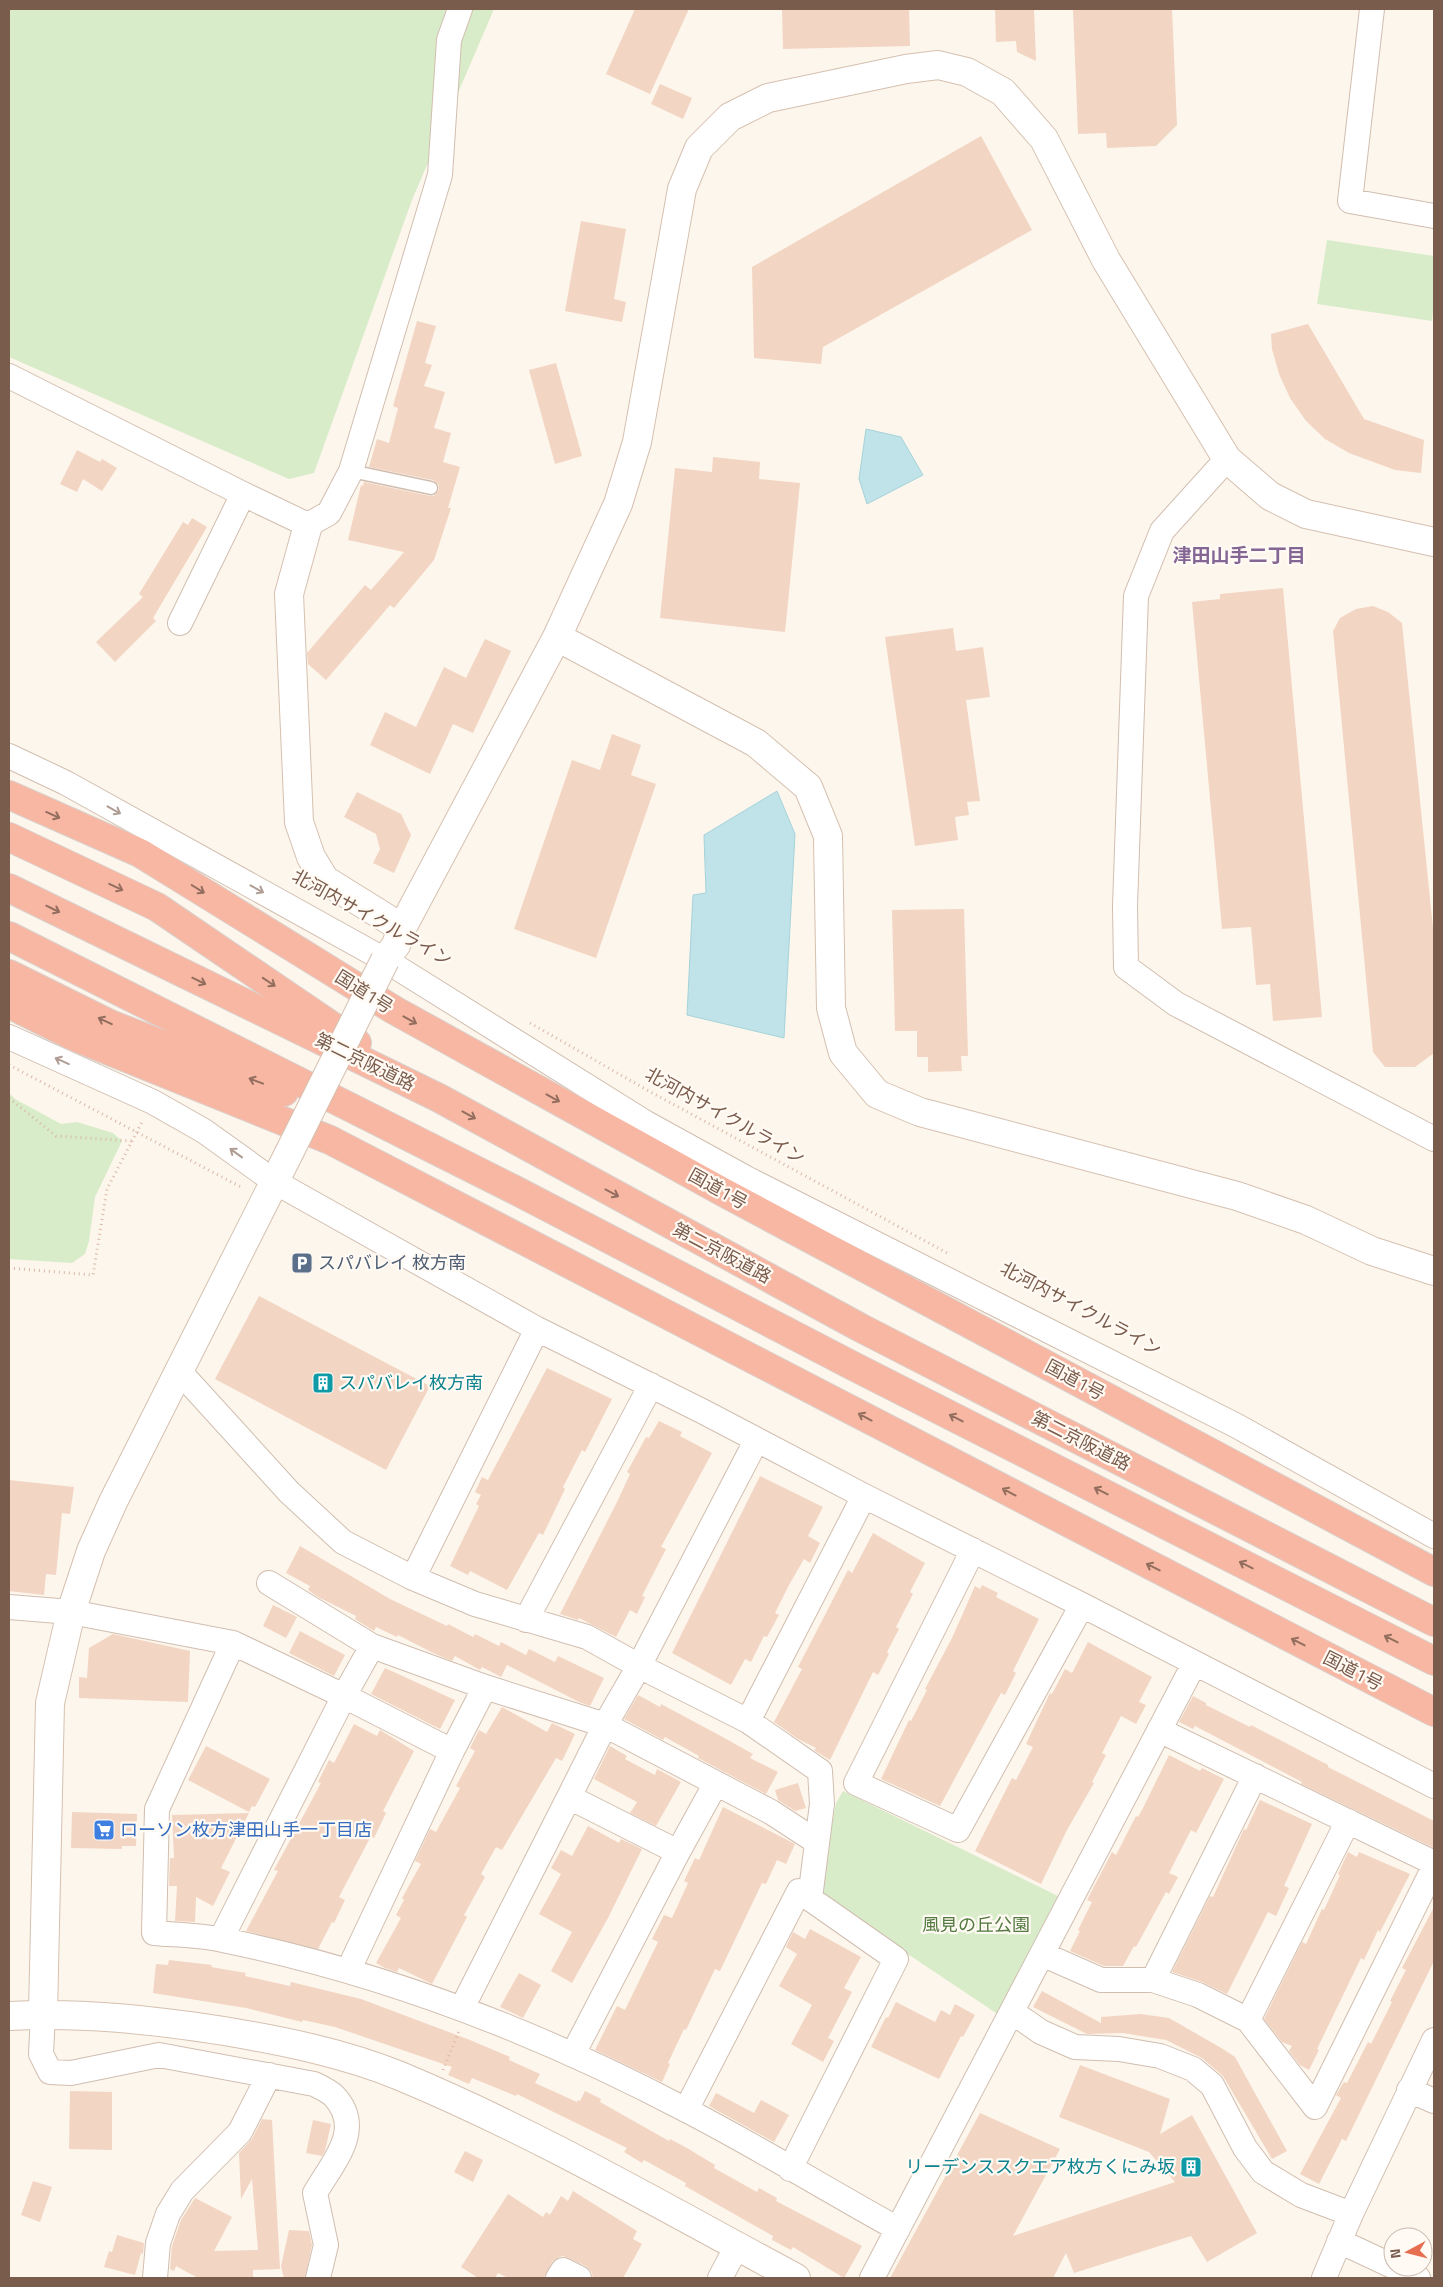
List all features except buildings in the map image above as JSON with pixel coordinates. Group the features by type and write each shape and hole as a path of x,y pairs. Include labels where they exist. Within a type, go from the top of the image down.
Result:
{"highway":[{"name":"国道1号","path":"9,795 140,853 394,1010 721,1191 1434,1572"},
{"path":"9,837 157,907 439,1098"},
{"name":"第二京阪道路","path":"9,888 439,1098 861,1328 1434,1622"},
{"name":"第二京阪道路","path":"9,936 448,1156 1434,1661"},
{"path":"9,974 110,1024 448,1156"},
{"name":"国道1号","path":"9,1004 75,1037 330,1140 1434,1712"}],"street":[{"path":"402,928 324,880 311,857 299,822 289,594 308,525 329,512 350,471 440,175 449,40 460,9"},
{"path":"1372,9 1350,201 1434,216"},
{"path":"318,2278 326,2245 315,2193 347,2140 346,2114 333,2095 314,2084 159,2055 72,2073 50,2072 41,2054 50,1703 71,1612 91,1551 178,1372 385,960 396,946 402,928 557,637 618,504 637,442 682,189 699,148 730,117 768,98 906,69 938,65 967,72 1002,92 1044,139 1106,260 1227,459 1270,496 1306,514 1434,542"},
{"path":"9,376 308,525"},
{"path":"1227,459 1162,531 1136,596 1126,906 1126,967 1176,1004 1434,1139"},
{"path":"180,623 243,494"},
{"path":"557,637 756,743 808,787 828,836 831,1008 844,1053 877,1094 920,1112 1237,1196 1306,1220 1372,1251 1434,1271"},
{"path":"9,756 66,783 385,960 646,1123 729,1168 1237,1426 1434,1536"},
{"path":"9,1037 153,1102 204,1130 275,1182 537,1329 651,1385 756,1441 1082,1605 1434,1786"},
{"path":"413,1578 537,1329"},
{"path":"178,1372 290,1492 343,1542 413,1578 475,1604 587,1637 639,1666 748,1721 820,1771 822,1804 810,1898"},
{"path":"526,1620 651,1385"},
{"path":"465,2009 605,1725 639,1666 756,1441"},
{"path":"748,1721 864,1496"},
{"path":"973,1550 856,1782 958,1830 1082,1605"},
{"path":"270,1583 372,1646 484,1687 605,1725 770,1812 817,1842"},
{"path":"9,1606 71,1612 232,1643 344,1696 452,1751"},
{"path":"232,1643 157,1809 154,1933 221,1939 348,1971 465,2009 573,2054 686,2110 898,2229"},
{"path":"221,1939 344,1696 372,1646"},
{"path":"872,2278 1194,1664"},
{"path":"348,1971 484,1687"},
{"path":"1159,1730 1434,1863"},
{"path":"1153,1980 1255,1776"},
{"path":"573,2054 716,1783"},
{"path":"569,1797 678,1852"},
{"path":"1248,2020 1348,1821"},
{"path":"1042,1954 1101,1980 1153,1980 1198,1995 1248,2020 1314,2106 1434,1867"},
{"path":"686,2110 799,1890 896,1959 790,2169"},
{"path":"1012,2012 1041,2032 1075,2047 1119,2049 1160,2056 1193,2069 1212,2085 1246,2148 1263,2172 1301,2195 1351,2214"},
{"path":"9,2016 43,2014 153,2020 294,2043 398,2076 522,2131 796,2278"},
{"path":"1324,2278 1351,2214 1434,2040"},
{"path":"155,2278 158,2244 168,2214 182,2192 240,2132 269,2075"},
{"path":"1409,2090 1434,2101"},
{"path":"1339,2241 1414,2278"},
{"path":"720,2278 737,2246"},
{"path":"558,2278 563,2270 579,2278"}],"lane":[{"path":"350,471 431,488"}],"path":[{"name":"北河内サイクルライン","path":"526,1020 647,1090 954,1257"},
{"path":"9,1098 56,1136 132,1141"},
{"path":"9,1268 93,1275 107,1188 153,1102"},
{"path":"434,2092 465,2009"}],"green space":[{"path":"9,9 494,9 412,200 314,473 289,479 9,357"},
{"path":"1327,240 1434,256 1432,321 1317,304"},
{"path":"9,1093 15,1099 61,1124 77,1122 113,1133 122,1141 95,1197 89,1241 85,1254 72,1263 9,1259"},
{"name":"風見の丘公園","path":"843,1791 1060,1897 999,2015 818,1894 836,1803"}],"water":[{"path":"866,429 901,437 923,475 867,504 859,479"},
{"path":"777,791 795,834 784,1038 687,1015 693,895 706,893 704,835"}],"place":[{"name":"スパバレイ 枚方南","path":"302,1263"},
{"name":"スパバレイ枚方南","path":"323,1383"},
{"name":"ローソン枚方津田山手一丁目店","path":"104,1830"},
{"name":"リーデンススクエア枚方くにみ坂","path":"1191,2167"}],"district":[{"name":"津田山手二丁目","path":"1239,555"}]}
